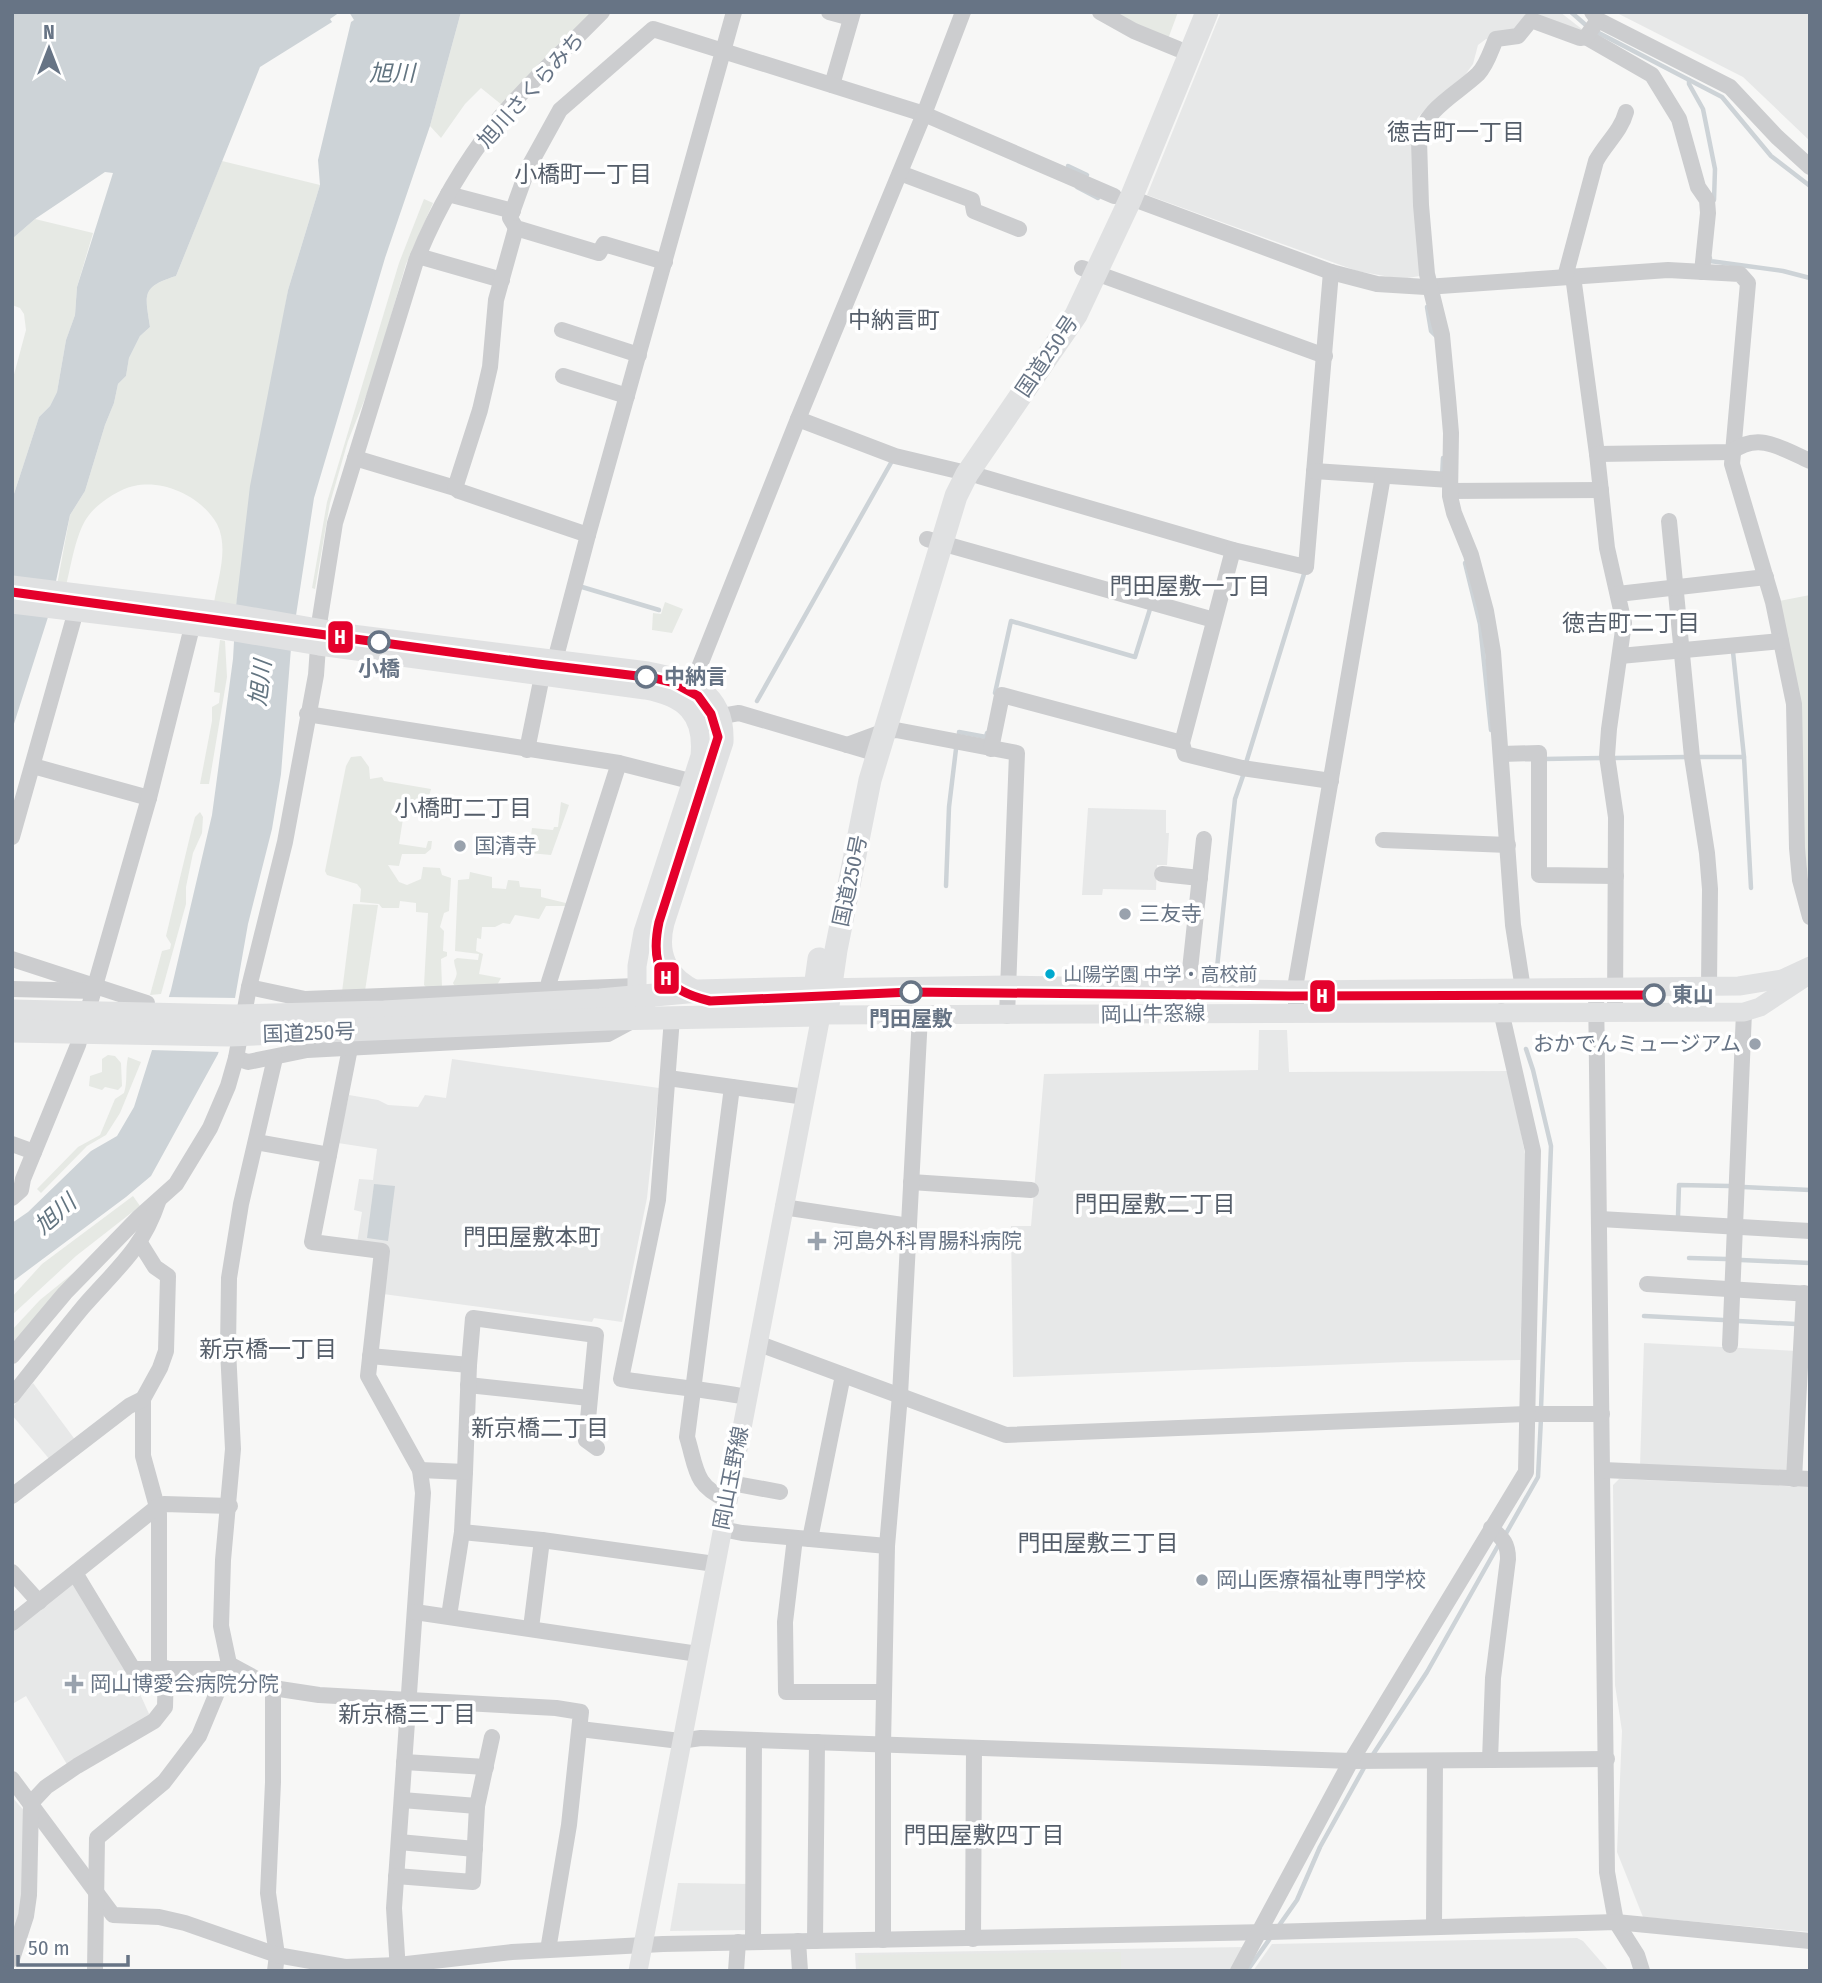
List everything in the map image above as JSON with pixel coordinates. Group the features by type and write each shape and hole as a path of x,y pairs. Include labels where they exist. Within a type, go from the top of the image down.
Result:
{"highway":[{"name":"国道250号","path":"1123,197 1192,12"},
{"name":"国道250号","path":"636,1000 671,1018 821,1015 828,1004 823,987 849,886 870,780 868,743 934,541 956,496 960,472 1076,316 1089,271 1207,12"},
{"name":"国道250号","path":"12,1031 230,1035 636,1000 698,991 823,987"},
{"name":"国道250号","path":"12,1011 385,1021"}],"main road":[{"path":"12,585 73,602 204,618 549,671 675,698 689,710 699,727 699,756 643,932 636,1000"},
{"path":"12,604 73,602"},
{"path":"549,671 648,671 690,682 711,697 722,716 724,742 663,932 662,945 671,1018"},
{"path":"666,965 677,978 698,991"},
{"name":"岡山牛窓線","path":"823,987 1007,985 1296,990 1709,986 1761,984 1782,979 1810,967"},
{"name":"岡山牛窓線","path":"821,1015 1744,1012 1760,1007 1810,973"},
{"name":"岡山玉野線","path":"638,1971 821,1015"}],"street":[{"name":"旭川さくらみち","path":"158,1202 176,1184 210,1128 228,1086 236,1058 248,987 285,842 307,714 312,636 322,608 335,523 418,256 433,220 462,170 497,121 602,12"},
{"path":"527,750 734,12"},
{"path":"829,12 852,15 832,85"},
{"path":"675,698 698,670 798,419 925,114 962,12"},
{"path":"1100,12 1134,31 1178,49"},
{"path":"1523,989 1503,845 1501,754 1493,652 1486,611 1471,555 1454,513 1446,482 1448,397 1442,335 1427,274 1419,140 1420,129 1427,118 1481,72 1496,39 1518,36 1531,20 1580,38 1592,26"},
{"path":"1592,26 1730,87 1777,137 1810,167"},
{"path":"1592,26 1652,75 1679,119 1698,187 1707,201 1702,272"},
{"path":"665,262 604,244 599,253 516,228 510,218 528,168 560,110 653,29 925,114 1123,197 1331,272 1377,284 1432,287 1668,270 1740,274 1748,283 1732,464 1766,577 1794,704 1797,848 1800,880 1810,917"},
{"path":"1626,112 1622,125 1596,161 1569,277 1597,454 1607,548 1624,623 1607,756 1616,817 1616,876 1606,988 1600,1219 1606,1872 1616,1922 1637,1955 1642,1971"},
{"path":"900,173 972,200 974,211 1019,229"},
{"path":"448,194 513,211"},
{"path":"455,488 490,367 494,314 516,228"},
{"path":"418,256 502,280"},
{"path":"1089,271 1325,356"},
{"path":"798,419 895,456 1233,550 1306,567 1331,272"},
{"path":"562,330 639,355"},
{"path":"563,376 627,396"},
{"path":"1597,454 1732,452 1744,442 1767,442 1810,461"},
{"path":"355,458 455,488 588,535"},
{"path":"1314,471 1446,482 1601,490"},
{"path":"1296,1013 1296,990 1383,476"},
{"path":"1670,521 1692,757 1707,853 1709,986"},
{"path":"934,541 1214,620"},
{"path":"1233,550 1182,743 1185,754 1242,768 1331,782"},
{"path":"1618,594 1766,577"},
{"path":"12,837 33,765 73,602"},
{"path":"12,1198 21,1190 23,1179 75,1057 204,618"},
{"path":"1620,656 1781,641"},
{"path":"992,749 1002,695 1182,743"},
{"path":"699,727 722,716 739,713 868,743 897,730 1017,753 1007,1016"},
{"path":"307,714 619,763 690,781"},
{"path":"1501,754 1539,753 1539,875 1616,876"},
{"path":"549,989 619,763"},
{"path":"33,765 149,798"},
{"path":"1187,1014 1204,839"},
{"path":"1383,840 1503,845"},
{"path":"1162,874 1200,877"},
{"path":"12,959 93,989 147,1003"},
{"path":"236,1058 248,1062 307,1050 608,1034 619,1031 636,1000 549,989 304,999 248,987"},
{"path":"12,989 93,989"},
{"path":"349,998 350,1048 312,1242 382,1251 368,1376 420,1469 424,1493 394,1908 398,1968"},
{"path":"1238,1971 1268,1932 1362,1761 1498,1535 1526,1472 1535,1414 1533,1151 1501,1011"},
{"path":"1730,1346 1744,1012"},
{"path":"883,1940 887,1546 900,1395 920,1016"},
{"path":"671,1018 658,1200 621,1379 747,1397"},
{"path":"95,1971 97,1838 164,1782 199,1736 228,1666 221,1626 223,1560 230,1506 233,1449 228,1350 229,1278 241,1205 275,1058"},
{"path":"668,1078 804,1097"},
{"path":"732,1087 687,1437 699,1480 709,1491 780,1492"},
{"path":"256,1142 329,1155"},
{"path":"12,1144 34,1152"},
{"path":"911,1182 1031,1189"},
{"path":"12,1396 83,1307 140,1243 151,1225 158,1202"},
{"path":"12,1356 65,1293 138,1217 158,1202"},
{"path":"783,1207 909,1226"},
{"path":"1600,1219 1810,1231"},
{"path":"12,1959 26,1916 29,1895 31,1803 46,1787 77,1766 153,1721 165,1707 159,1514 143,1455 143,1399 166,1351 167,1276 155,1267 140,1243"},
{"path":"1603,1470 1802,1479 1807,1294 1647,1284"},
{"path":"449,1616 462,1532 468,1365 473,1318 596,1335 586,1440 597,1448"},
{"path":"757,1343 1006,1435 1602,1413"},
{"path":"370,1356 468,1365"},
{"path":"844,1376 802,1539 785,1622 786,1692 884,1692"},
{"path":"468,1385 589,1398"},
{"path":"12,1496 129,1406 143,1399"},
{"path":"420,1469 465,1472"},
{"path":"12,1623 157,1507 164,1504 230,1506"},
{"path":"722,1529 887,1546"},
{"path":"462,1532 542,1539 715,1564"},
{"path":"1490,1760 1493,1678 1508,1559 1508,1546 1498,1535"},
{"path":"531,1628 542,1539"},
{"path":"12,1572 39,1602"},
{"path":"75,1573 133,1669 228,1666 273,1688 319,1695 556,1708 581,1712 569,1825 548,1950"},
{"path":"415,1612 698,1654"},
{"path":"273,1688 268,1893 276,1963"},
{"path":"580,1729 680,1741 701,1738 1362,1761 1606,1759"},
{"path":"396,1876 473,1882 477,1806 492,1737"},
{"path":"736,1971 746,1942 754,1740"},
{"path":"816,1941 817,1742"},
{"path":"973,1938 974,1748"},
{"path":"1434,1927 1435,1761"},
{"path":"404,1762 486,1767"},
{"path":"12,1779 113,1915 159,1917 185,1923 276,1963 398,1968 472,1963 548,1950 643,1945 1616,1922 1810,1941"},
{"path":"402,1800 477,1806"},
{"path":"398,1842 475,1849"},
{"path":"798,1941 800,1971"}],"shaded area":[{"path":"461,12 594,12 502,105 481,88 465,104 441,138 430,126"},
{"path":"1108,12 1178,12 1168,39"},
{"path":"1221,12 1560,12 1583,30 1581,32 1533,16 1517,31 1491,41 1486,39 1478,45 1473,64 1465,75 1418,117 1412,129 1420,276 1401,279 1357,271 1147,195"},
{"path":"1615,12 1810,12 1810,141 1743,77"},
{"path":"222,161 320,185 288,290 236,606 214,603 222,553 217,524 192,498 158,485 134,486 122,490 93,510 77,539 66,586 57,585 70,515 85,491 118,384 126,376 129,358 140,336 150,327 148,293 156,284 176,276"},
{"path":"424,199 433,203 406,264 372,381 348,441 330,503 315,589 312,588 327,502 399,263"},
{"path":"35,219 93,233 77,287 75,315 66,340 57,392 50,406 39,417 12,500 12,382 26,330 24,314 20,308 12,305 12,239"},
{"path":"1810,595 1810,900 1779,601"},
{"path":"665,602 683,609 672,633 652,630 653,613 661,614"},
{"path":"220,640 225,641 227,677 209,784 200,784 212,721 212,707 219,703 220,693 214,692"},
{"path":"361,756 369,767 370,779 382,777 384,781 431,789 427,803 422,808 405,806 399,844 426,848 428,841 432,841 431,849 425,854 402,854 399,866 388,865 399,882 407,885 421,879 423,867 440,868 442,875 451,878 449,911 444,913 440,927 444,931 443,951 447,952 447,956 441,959 442,987 427,988 424,985 428,913 416,912 416,903 400,901 399,908 382,908 379,904 360,902 361,889 357,884 327,875 325,871 346,766 351,757"},
{"path":"561,802 569,805 551,855 529,853 532,828 553,830 558,827"},
{"path":"1088,808 1166,810 1166,833 1169,833 1167,865 1157,865 1156,890 1103,889 1102,895 1082,895"},
{"path":"200,812 203,817 202,833 193,853 186,887 186,904 161,994 150,995 162,951 170,949 171,944 166,936 195,817"},
{"path":"470,872 492,877 492,888 506,889 508,880 519,881 520,887 541,889 541,897 570,904 546,906 539,919 515,915 510,924 482,927 481,939 477,938 476,951 483,954 479,974 501,978 497,985 453,983 457,974 454,960 478,960 479,954 455,951 458,880 469,879"},
{"path":"353,904 378,905 365,991 342,992"},
{"path":"1259,1030 1287,1030 1289,1072 1509,1071 1526,1159 1520,1360 1013,1377 1011,1226 1031,1226 1044,1074 1258,1070"},
{"path":"108,1055 115,1056 121,1063 122,1086 118,1090 105,1087 102,1090 89,1086 90,1076 102,1072 102,1059"},
{"path":"128,1057 141,1062 120,1113 106,1135 87,1146 41,1193 37,1189 78,1147 100,1135 115,1099 124,1093"},
{"path":"452,1059 659,1088 647,1198 622,1322 594,1318 592,1322 383,1294 387,1247 357,1243 362,1212 354,1210 359,1179 373,1180 377,1149 338,1143 349,1095 378,1100 388,1105 418,1107 425,1095 446,1098"},
{"path":"133,1196 140,1206 76,1256 12,1315 12,1297 42,1264"},
{"path":"88,1261 12,1347 12,1330 40,1300"},
{"path":"1644,1343 1797,1351 1790,1470 1785,1473 1640,1466"},
{"path":"33,1383 76,1441 51,1461 12,1415 12,1408"},
{"path":"1619,1479 1810,1487 1810,1932 1643,1917 1617,1852 1622,1731 1615,1685 1613,1485"},
{"name":"岡山博愛会病院分院","path":"77,1583 130,1672 150,1716 68,1766 26,1696 14,1703 12,1700 12,1632 71,1584"},
{"path":"12,1797 26,1813 25,1882 12,1944"},
{"path":"678,1883 751,1884 750,1930 670,1931"},
{"path":"1577,1938 1583,1941 1609,1971 1253,1971 1272,1944"},
{"path":"1245,1947 1233,1971 856,1971 855,1953"},
{"path":"1121,1952 1121,1971 859,1971 858,1955"}],"water":[{"name":"旭川","path":"12,12 340,12 330,19 332,22 260,67 176,276 156,284 148,293 150,327 140,336 129,358 126,376 118,384 85,491 70,515 49,614 12,730 12,500 39,417 50,406 57,392 66,340 75,315 77,287 113,173 105,172 35,219 12,239"},
{"name":"旭川","path":"349,12 461,12 430,126 385,258 314,498 291,648 281,774 272,829 248,924 235,998 218,1054 151,1176 12,1282 12,1223 28,1212 91,1151 117,1136 134,1107 171,990 212,815 233,659 236,606 250,486 288,290 320,185 318,160 351,22 354,20"},
{"path":"374,1184 395,1186 388,1241 367,1238"}],"pier":[{"path":"165,997 238,998 222,1052 150,1050"}],"waterway":[{"path":"1571,12 1588,27"},
{"path":"1595,31 1722,97 1771,156 1810,186"},
{"path":"1689,80 1703,109 1715,169 1714,200"},
{"path":"1068,166 1087,175"},
{"path":"1077,187 1098,198"},
{"path":"1710,258 1710,261 1783,271 1810,278"},
{"path":"1427,307 1431,331 1437,337"},
{"path":"1442,477 1443,458"},
{"path":"757,701 892,461"},
{"path":"1465,563 1480,624 1491,730"},
{"path":"1246,763 1304,574"},
{"path":"582,587 659,610"},
{"path":"995,693 1011,621 1135,657 1150,609"},
{"path":"1699,757 1744,757 1733,652"},
{"path":"959,733 986,737 987,733"},
{"path":"946,886 949,807 956,749"},
{"path":"1614,758 1687,757"},
{"path":"1744,757 1751,888"},
{"path":"1544,759 1601,758"},
{"path":"1216,977 1235,799 1244,773"},
{"path":"1526,1049 1551,1146 1541,1409"},
{"path":"1678,1216 1679,1185 1730,1186"},
{"path":"1743,1187 1810,1190"},
{"path":"1689,1258 1726,1259"},
{"path":"1741,1260 1810,1263"},
{"path":"1644,1316 1723,1320"},
{"path":"1738,1321 1796,1324"},
{"path":"1504,1537 1538,1477 1541,1418"},
{"path":"1372,1756 1427,1672 1499,1544"},
{"path":"1278,1927 1297,1900 1320,1847 1365,1766"},
{"path":"1247,1971 1271,1937"}],"transit line":[{"name":"H","path":"12,592 654,678 674,683 698,696 711,714 718,737 659,922 656,953 659,965 671,984 681,991 710,1001 911,992 1291,996 1654,995"}],"place":[{"name":"小橋","path":"379,642"},
{"name":"中納言","path":"646,677"},
{"name":"国清寺","path":"460,846"},
{"name":"三友寺","path":"1125,914"},
{"name":"山陽学園 中学・高校前","path":"1050,974"},
{"name":"門田屋敷","path":"911,992"},
{"name":"東山","path":"1654,995"},
{"name":"おかでんミュージアム","path":"1755,1044"},
{"name":"河島外科胃腸科病院","path":"817,1241"},
{"name":"岡山医療福祉専門学校","path":"1202,1580"},
{"name":"岡山博愛会病院分院","path":"74,1684"}],"district":[{"name":"徳吉町一丁目","path":"1456,132"},
{"name":"小橋町一丁目","path":"583,174"},
{"name":"中納言町","path":"894,320"},
{"name":"門田屋敷一丁目","path":"1190,586"},
{"name":"徳吉町二丁目","path":"1631,623"},
{"name":"小橋町二丁目","path":"463,808"},
{"name":"門田屋敷二丁目","path":"1155,1204"},
{"name":"門田屋敷本町","path":"532,1237"},
{"name":"新京橋一丁目","path":"268,1349"},
{"name":"新京橋二丁目","path":"540,1428"},
{"name":"門田屋敷三丁目","path":"1098,1543"},
{"name":"新京橋三丁目","path":"407,1714"},
{"name":"門田屋敷四丁目","path":"984,1835"}]}
